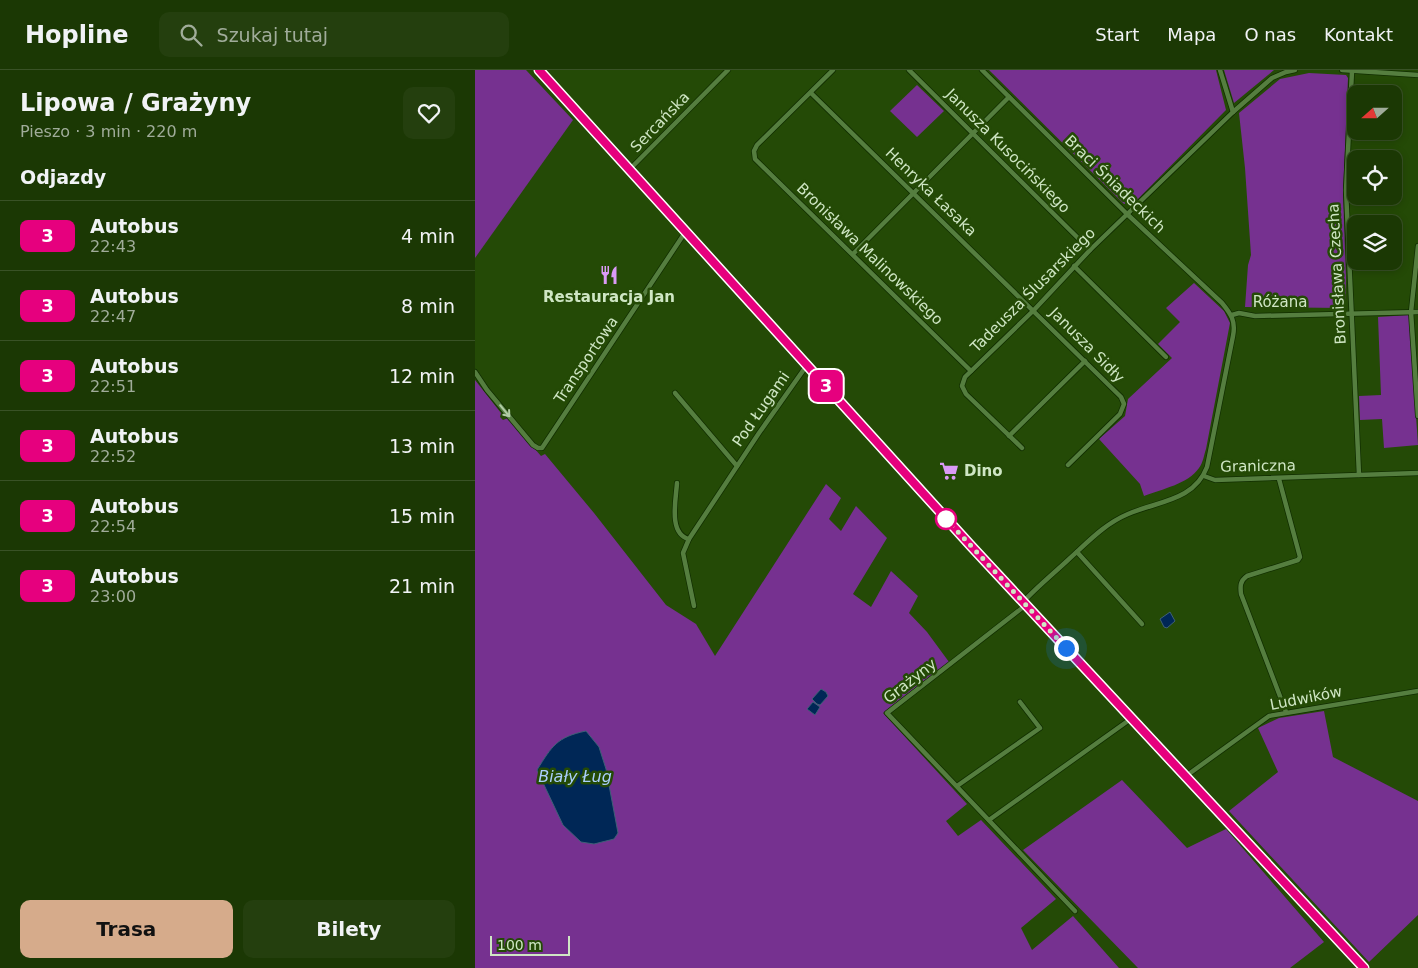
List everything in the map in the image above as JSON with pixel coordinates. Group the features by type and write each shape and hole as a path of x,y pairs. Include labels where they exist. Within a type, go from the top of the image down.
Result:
{"main road":[{"path":"539,70 1025,604 1365,968"}],"street":[{"name":"Sercańska","path":"630,169 728,70"},
{"path":"811,92 833,70"},
{"name":"Janusza Kusocińskiego","path":"909,70 1090,250"},
{"name":"Braci Śniadeckich","path":"982,70 1127,214 1222,302 1232,315"},
{"path":"1220,70 1233,112"},
{"name":"Tadeusza Ślusarskiego","path":"1009,436 966,394 962,386 963,381 1034,310 1090,250 1233,112 1272,78 1295,70"},
{"path":"1342,70 1418,75"},
{"name":"Bronisława Czecha","path":"1352,70 1346,190 1359,475"},
{"name":"Bronisława Malinowskiego","path":"811,92 757,145 754,154 756,160 971,371"},
{"name":"Henryka Łasaka","path":"811,92 1034,310"},
{"path":"853,254 972,132 1009,97"},
{"name":"Transportowa","path":"475,372 487,390 533,445 542,448 686,232"},
{"path":"1418,246 1411,312 1418,416"},
{"path":"1074,266 1167,357"},
{"name":"Janusza Sidły","path":"1034,310 1123,401 1124,408 1120,414 1068,465"},
{"name":"Różana","path":"1232,315 1239,313 1255,316 1418,312"},
{"path":"1204,476 1233,336 1235,322 1232,315"},
{"path":"1022,448 1009,436 1085,361"},
{"name":"Pod Ługami","path":"694,606 683,554 689,539 807,365"},
{"name":"Pod Ługami","path":"675,393 737,466"},
{"name":"Graniczna","path":"1025,604 1101,529 1128,514 1187,493 1204,476 1215,480 1418,473"},
{"path":"1279,478 1300,557 1298,560 1247,576 1242,580 1240,588 1286,712"},
{"path":"677,483 674,521 683,536 689,539"},
{"path":"1077,552 1142,624"},
{"name":"Grażyny","path":"1025,604 887,713 1075,911"},
{"name":"Ludwików","path":"1186,776 1266,718 1286,712 1418,691"},
{"path":"957,786 1040,728 1020,702"},
{"path":"989,820 1132,718"}],"shaded area":[{"path":"475,70 526,70 573,120 475,258"},
{"path":"989,70 1216,70 1226,110 1133,204 1124,204"},
{"path":"1224,70 1274,70 1234,103"},
{"path":"1309,73 1346,75 1348,78 1343,193 1346,278 1345,308 1245,307 1248,265 1251,255 1239,113 1280,79"},
{"path":"917,85 944,111 917,137 890,111"},
{"path":"1194,283 1224,311 1230,323 1206,449 1200,466 1194,474 1182,482 1144,496 1140,484 1099,439 1125,416 1128,399 1172,358 1158,344 1180,322 1166,308"},
{"path":"1409,315 1418,445 1384,448 1382,419 1360,420 1359,396 1381,395 1378,317"},
{"path":"475,380 501,413 500,417 503,420 508,418 541,456 545,454 666,605 696,624 715,656 826,484 841,498 829,519 841,531 856,506 887,538 853,594 871,607 891,571 918,596 909,613 927,632 949,662 883,713 967,804 946,821 958,836 981,820 1056,899 1021,928 1032,950 1073,916 1119,968 475,968"},
{"path":"1324,711 1333,757 1418,801 1418,915 1369,962 1229,811 1278,772 1258,728 1279,718"},
{"path":"1122,780 1187,848 1226,829 1324,942 1290,968 1138,968 1023,850"}],"water":[{"path":"1170,612 1175,621 1167,628 1164,627 1160,619"},
{"path":"821,689 828,696 820,705 812,699"},
{"path":"813,702 820,707 815,715 807,709"},
{"name":"Biały Ług","path":"586,731 599,747 606,769 618,833 614,839 594,844 581,842 563,825 537,770 556,744 568,736"}],"bus line":[{"name":"3","path":"539,70 972,547 1364,968"}],"place":[{"name":"Restauracja Jan","path":"609,275"},
{"name":"Dino","path":"949,471"}],"route":[{"path":"946,519 1066,648"}]}
